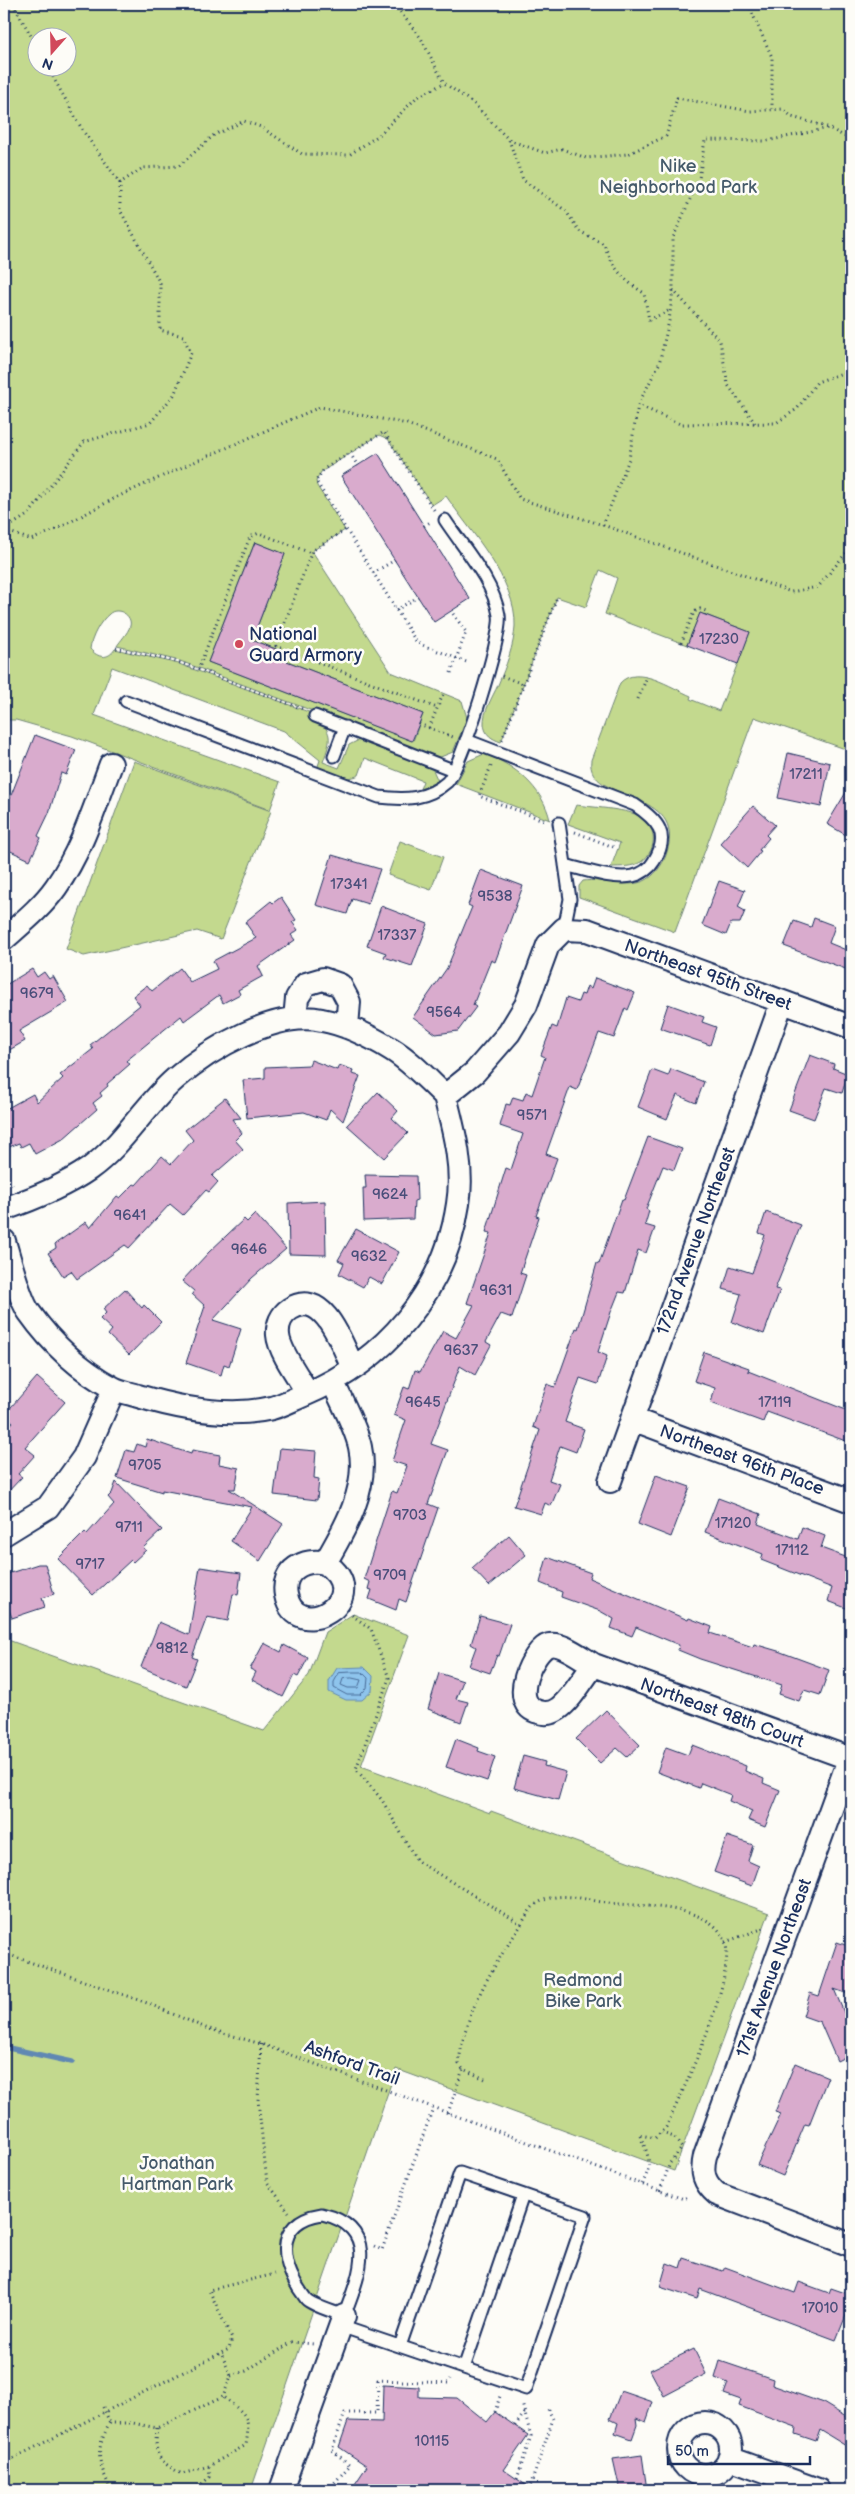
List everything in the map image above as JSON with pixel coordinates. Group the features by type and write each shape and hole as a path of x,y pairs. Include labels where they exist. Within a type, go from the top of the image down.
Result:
{"street":[{"path":"4,939 55,888 65,872 85,833 111,764"},
{"path":"445,1096 475,1072 509,1033 526,1005 548,945 564,929"},
{"name":"Northeast 95th Street","path":"564,929 587,930 851,1027"},
{"path":"295,1019 297,998 306,984 323,979 340,985 349,1002 347,1028"},
{"name":"172nd Avenue Northeast","path":"610,1480 782,1002"},
{"path":"4,1209 56,1188 90,1168 174,1079 215,1049 258,1028 295,1019 320,1019 347,1028 391,1049 445,1096 456,1140 460,1174 459,1202 446,1256 423,1299 409,1318 394,1336 333,1382 272,1408 224,1412 170,1405 114,1389 63,1353 28,1310 4,1241"},
{"path":"308,1393 279,1342 278,1334 280,1320 298,1305 312,1306 325,1314 354,1368"},
{"path":"325,1564 355,1503 361,1473 360,1446 333,1382"},
{"path":"4,1534 48,1507 84,1458 114,1389"},
{"name":"Northeast 96th Place","path":"632,1419 851,1501"},
{"path":"308,1562 325,1564 338,1575 341,1592 337,1604 328,1614 310,1618 294,1610 286,1595 288,1578 299,1565 308,1562"},
{"name":"Northeast 98th Court","path":"594,1665 851,1757"},
{"name":"171st Avenue Northeast","path":"697,2190 703,2173 705,2156 851,1757"},
{"path":"697,2190 717,2194 851,2245"},
{"path":"281,2490 342,2321"},
{"path":"729,2458 818,2490"}],"lane":[{"path":"126,701 379,797 403,800 424,797 448,781 475,718 499,636 500,618 488,585 445,520"},
{"path":"310,713 453,770"},
{"path":"334,756 345,727"},
{"path":"465,741 635,805 649,815 660,830 663,840 656,857 645,871 632,876 610,875 565,865"},
{"path":"559,823 570,899 564,929"},
{"path":"342,2321 361,2269 359,2241 346,2224 335,2217 322,2214 309,2216 297,2222 288,2235 284,2250 291,2270 307,2300 342,2321 400,2346 526,2389 585,2216 460,2173 400,2346"},
{"path":"464,2368 523,2195"}],"path":[{"path":"13,4 28,30"},
{"path":"394,4 421,38 444,83 473,103 508,140 523,180 566,211 579,231 604,244 610,262 628,283 644,293 649,320 670,310"},
{"path":"748,4 772,56 772,110"},
{"path":"4,530 29,514 84,442 150,423 174,395 191,353 184,336 160,330 160,283 120,210 120,183 83,131 54,78"},
{"path":"120,183 143,168 179,166 214,135 244,121 261,128 302,154 349,155 379,135 416,98 444,83"},
{"path":"508,140 545,153 562,149 586,158 628,154 666,136 676,98 750,111 783,109 792,117 828,128 851,140"},
{"path":"603,525 629,459 638,405 660,364 673,290 673,238 699,180 705,140 767,140 828,128"},
{"path":"673,290 720,341 728,385 756,424"},
{"path":"638,405 680,424 776,424 797,409 816,382 851,370"},
{"path":"4,530 31,540 176,470 320,407 407,424 498,459 520,499 603,525 791,592 818,587 851,547"},
{"path":"424,526 434,516 433,506 384,432 324,469 316,481 418,644 469,664"},
{"path":"350,453 358,466"},
{"path":"345,530 311,553 276,647 437,708"},
{"path":"198,670 250,537 259,533 311,553"},
{"path":"373,573 395,560"},
{"path":"396,610 418,597"},
{"path":"501,742 557,597"},
{"path":"681,643 694,612 700,609 706,611 705,615"},
{"path":"450,673 466,632 451,611"},
{"path":"116,648 198,670 310,713"},
{"path":"502,676 523,684"},
{"path":"638,699 646,677"},
{"path":"429,728 444,692"},
{"path":"419,724 465,741"},
{"path":"494,758 479,796 546,822"},
{"path":"570,831 616,848"},
{"path":"337,1604 371,1629 389,1678 356,1769 382,1800 417,1861 521,1924"},
{"path":"485,2079 463,2069 459,2064 460,2056 478,2001 498,1959 536,1903 550,1897 565,1896 682,1911 700,1918 716,1928 725,1942 724,1981 675,2108 662,2133 655,2138 640,2135 648,2154 649,2171 642,2184"},
{"path":"725,1942 770,1926"},
{"name":"Ashford Trail","path":"4,1952 147,2003 206,2028 261,2044 660,2191 684,2199 697,2190"},
{"path":"261,2044 258,2100 267,2182 297,2222"},
{"path":"448,2113 463,2069"},
{"path":"382,2250 433,2108"},
{"path":"660,2191 670,2163 682,2148 674,2137 662,2133"},
{"path":"4,2463 229,2349 232,2339 209,2290 291,2270"},
{"path":"231,2376 246,2371 292,2342 313,2343 332,2351"},
{"path":"110,2423 133,2423 157,2428 224,2397 231,2376 221,2353"},
{"path":"328,2490 350,2465 332,2450 345,2413 377,2413 378,2380 448,2382 451,2378 459,2381"},
{"path":"492,2393 508,2398"},
{"path":"495,2412 500,2396"},
{"path":"157,2428 155,2445 162,2463 182,2474 210,2466 246,2445 249,2424 241,2411 224,2397"},
{"path":"515,2401 522,2403 530,2444 517,2479"},
{"path":"103,2407 110,2423"},
{"path":"529,2490 553,2419 548,2409"},
{"path":"515,2426 525,2412"},
{"path":"110,2423 99,2443 102,2468 111,2490"},
{"path":"194,2490 210,2477 210,2466"}],"green space":[{"name":"Nike Neighborhood Park","path":"4,4 851,4 851,751 754,717 675,932 579,897 579,886 583,881 591,880 629,884 644,881 651,877 665,859 669,833 664,818 651,807 604,784 593,774 591,760 620,683 627,678 636,676 655,679 691,696 690,699 719,711 750,632 700,613 687,645 605,614 617,578 600,570 586,607 557,597 501,742 495,739 486,731 484,719 507,663 513,641 515,626 514,609 508,592 490,557 446,496 432,505 388,439 379,435 321,472 316,481 317,486 345,530 312,551 391,672 462,701 467,718 453,752 438,758 180,661 117,646 130,626 127,615 120,611 112,612 102,621 94,635 90,649 100,656 109,655 115,649 179,664 314,714 325,726 329,736 323,762 339,768 349,745 361,739 426,765 433,770 438,781 420,789 423,781 365,758 359,775 349,778 333,775 317,769 320,760 284,731 112,667 94,715 280,782 270,810 72,736 16,720 4,720","holes":["255,542 285,554 252,640 281,651 279,658 423,714 413,741 208,662"]},
{"path":"484,754 506,764 526,779 541,798 550,820 456,784 468,761"},
{"path":"134,761 271,811 221,939 197,931 84,956 66,949"},
{"path":"576,805 624,811 644,819 652,830 653,837 653,844 647,857 634,865 611,867 620,843 568,824"},
{"path":"400,841 443,857 431,890 388,875"},
{"path":"353,1614 409,1635 361,1766 490,1813 491,1811 769,1913 674,2171 396,2069 251,2490 4,2490 4,1653 8,1640 264,1731 309,1675 325,1632"}],"water":[{"path":"364,1667 373,1676 372,1691 362,1700 346,1700 329,1692 329,1681 337,1668"}],"building":[{"path":"378,453 470,599 434,622 341,476"},
{"name":"National Guard Armory","path":"255,542 285,554 252,640 281,651 279,658 423,714 412,741 208,662"},
{"path":"700,613 750,632 738,664 687,645"},
{"path":"35,735 76,750 66,775 61,773 49,813 38,836 41,838 30,860 4,848 4,813"},
{"path":"788,753 830,763 821,807 778,798"},
{"path":"851,784 851,838 827,824"},
{"path":"753,806 775,825 766,835 769,838 759,850 761,851 747,868 720,843"},
{"path":"332,855 380,869 368,904 352,899 347,914 316,905"},
{"path":"481,870 523,886 495,962 491,960 473,1005 476,1007 458,1031 436,1034 413,1017 447,968 472,907 468,905"},
{"path":"719,881 745,890 738,907 745,911 740,923 731,923 726,935 702,925"},
{"path":"281,897 296,920 292,922 298,930 291,935 295,940 258,966 263,976 238,990 240,994 223,1003 219,995 184,1021 181,1016 126,1061 130,1064 107,1084 108,1086 100,1093 102,1096 93,1103 97,1109 63,1139 35,1154 29,1143 21,1147 19,1143 9,1147 4,1138 4,1110 33,1094 37,1102 63,1078 60,1075 93,1049 90,1045 140,1005 133,996 147,985 152,991 180,968 190,982 217,969 213,961 256,938 245,922 271,901 273,903"},
{"path":"381,906 428,924 412,966 384,957 386,953 367,946"},
{"path":"814,918 835,926 829,943 851,952 851,971 784,946 794,921 811,927"},
{"path":"32,969 37,977 44,972 49,979 53,976 68,1002 19,1031 25,1041 4,1053 4,986"},
{"path":"595,978 635,993 628,1010 625,1008 614,1038 599,1033 577,1090 570,1087 546,1154 557,1158 536,1216 539,1217 520,1273 526,1275 512,1318 501,1314 486,1342 491,1345 475,1375 460,1366 431,1444 448,1450 428,1504 438,1508 406,1602 399,1599 396,1610 369,1599 372,1590 368,1589 370,1582 364,1579 392,1491 397,1493 407,1466 392,1461 406,1420 394,1415 404,1387 409,1389 415,1370 420,1372 443,1331 456,1338 474,1305 467,1303 491,1233 486,1232 506,1168 511,1170 523,1134 500,1126 506,1104 510,1105 513,1097 523,1100 526,1092 532,1095 545,1057 541,1055 552,1026 557,1028 566,998 578,1002 581,994 584,995 587,986 591,989"},
{"path":"668,1004 704,1017 702,1022 716,1027 710,1045 660,1028"},
{"path":"810,1055 834,1064 833,1068 848,1074 842,1093 826,1088 814,1119 789,1110"},
{"path":"311,1060 337,1070 339,1065 353,1070 352,1074 360,1076 343,1121 330,1109 326,1120 304,1112 247,1118 243,1080 265,1078 265,1067 309,1065"},
{"path":"671,1069 704,1082 696,1103 677,1095 667,1119 638,1107 652,1070 668,1076"},
{"path":"378,1092 398,1111 392,1118 408,1133 384,1158 347,1125"},
{"path":"225,1098 241,1118 232,1119 242,1133 235,1140 243,1149 212,1176 218,1182 209,1192 206,1190 183,1215 170,1204 129,1248 125,1245 77,1279 71,1271 63,1276 48,1253 56,1248 55,1244 86,1222 90,1228 117,1196 120,1198 134,1184 136,1185 162,1156 171,1164 193,1140 185,1130"},
{"path":"648,1137 682,1149 674,1170 663,1166 646,1209 649,1211 645,1225 655,1228 646,1253 638,1250 625,1293 619,1292 611,1312 598,1352 607,1356 598,1384 580,1378 565,1422 584,1429 576,1452 560,1446 549,1480 560,1484 551,1506 545,1503 541,1514 514,1506 540,1430 533,1427 547,1384 555,1387 576,1328 578,1329 597,1263 599,1264 622,1199 624,1200"},
{"path":"365,1175 416,1176 417,1200 414,1201 413,1219 364,1221 363,1188 366,1188"},
{"path":"325,1201 326,1255 289,1254 288,1203"},
{"path":"766,1212 801,1225 775,1289 780,1290 764,1334 732,1322 741,1294 723,1289 730,1266 752,1273 765,1235 759,1233"},
{"path":"255,1214 286,1249 252,1278 213,1320 241,1329 229,1366 224,1364 221,1375 186,1363 205,1306 192,1294 194,1291 182,1281 244,1219 247,1222"},
{"path":"356,1229 399,1252 382,1284 369,1277 363,1287 339,1274 344,1263 338,1260"},
{"path":"125,1289 142,1308 144,1305 161,1322 129,1355 108,1335 112,1330 100,1319 106,1313 103,1309"},
{"path":"704,1352 749,1368 748,1371 851,1412 851,1443 767,1412 763,1422 711,1403 715,1388 694,1381"},
{"path":"37,1377 65,1402 25,1447 35,1455 18,1474 22,1477 4,1496 4,1432 13,1422 5,1414"},
{"path":"147,1439 191,1454 192,1450 220,1455 219,1464 239,1468 235,1489 229,1489 283,1524 260,1561 231,1541 252,1507 162,1490 162,1492 117,1478 126,1450 134,1452 137,1444 145,1447"},
{"path":"280,1448 316,1451 314,1478 319,1479 317,1500 274,1495"},
{"path":"656,1475 690,1487 671,1537 638,1524"},
{"path":"116,1482 162,1530 143,1548 146,1550 133,1562 131,1560 93,1595 58,1559 85,1532 87,1534 114,1504 108,1497 112,1493"},
{"path":"718,1498 761,1514 758,1524 798,1539 802,1527 825,1536 821,1548 851,1559 851,1610 828,1601 832,1588 761,1560 763,1554 705,1532"},
{"path":"509,1535 526,1555 489,1586 472,1568"},
{"path":"547,1557 591,1573 589,1578 688,1620 689,1618 712,1627 710,1633 753,1647 754,1644 778,1651 829,1670 820,1695 804,1690 799,1701 779,1694 782,1685 700,1659 678,1650 679,1645 636,1627 632,1636 611,1628 614,1619 600,1611 561,1597 562,1592 540,1583"},
{"path":"38,1564 45,1564 54,1594 42,1598 45,1607 12,1618 4,1596 4,1575"},
{"path":"200,1567 241,1573 238,1595 233,1594 228,1621 207,1617 192,1657 197,1659 186,1686 141,1667 159,1622 189,1635"},
{"path":"480,1616 510,1624 499,1656 497,1655 490,1673 469,1666 476,1647 471,1644"},
{"path":"264,1643 281,1652 284,1645 308,1658 298,1677 294,1675 283,1697 252,1680 256,1672 250,1669"},
{"path":"439,1673 463,1681 456,1699 468,1702 461,1722 428,1709"},
{"path":"606,1710 640,1745 627,1757 617,1748 600,1763 576,1739"},
{"path":"456,1739 479,1748 478,1751 495,1757 487,1781 446,1767"},
{"path":"692,1745 746,1766 745,1771 764,1779 763,1783 780,1790 765,1827 748,1820 752,1811 729,1801 731,1795 701,1783 699,1788 657,1772 666,1747 688,1755"},
{"path":"523,1756 545,1762 544,1766 566,1772 558,1800 514,1788"},
{"path":"727,1836 753,1845 748,1861 759,1866 752,1886 714,1872"},
{"path":"837,1942 851,1947 851,1995 834,1989 851,2029 851,2054 837,2061 820,2022 803,2016 810,1993 819,1996"},
{"path":"795,2063 828,2077 809,2125 805,2124 783,2176 757,2165 781,2114 775,2112"},
{"path":"683,2258 723,2271 725,2267 795,2293 799,2282 829,2293 831,2288 851,2295 851,2303 836,2340 700,2289 697,2299 660,2287 667,2263 680,2268"},
{"path":"694,2349 706,2374 664,2396 650,2370"},
{"path":"720,2361 773,2379 772,2385 823,2403 851,2420 851,2449 820,2430 816,2441 795,2434 796,2427 739,2406 741,2400 724,2394 728,2383 715,2378"},
{"path":"383,2385 419,2387 419,2397 457,2398 487,2422 495,2412 528,2435 504,2470 533,2490 351,2490 367,2466 339,2447 348,2421 382,2422"},
{"path":"621,2391 653,2402 646,2422 636,2418 637,2425 632,2439 615,2433 618,2423 610,2419"},
{"path":"642,2455 647,2490 620,2490 613,2459"}],"waterway":[{"path":"4,2047 72,2062"}],"place":[{"name":"National Guard Armory","path":"239,644"}],"park label":[{"name":"Redmond Bike Park","path":"583,1990"},
{"name":"Jonathan Hartman Park","path":"177,2173"}]}
